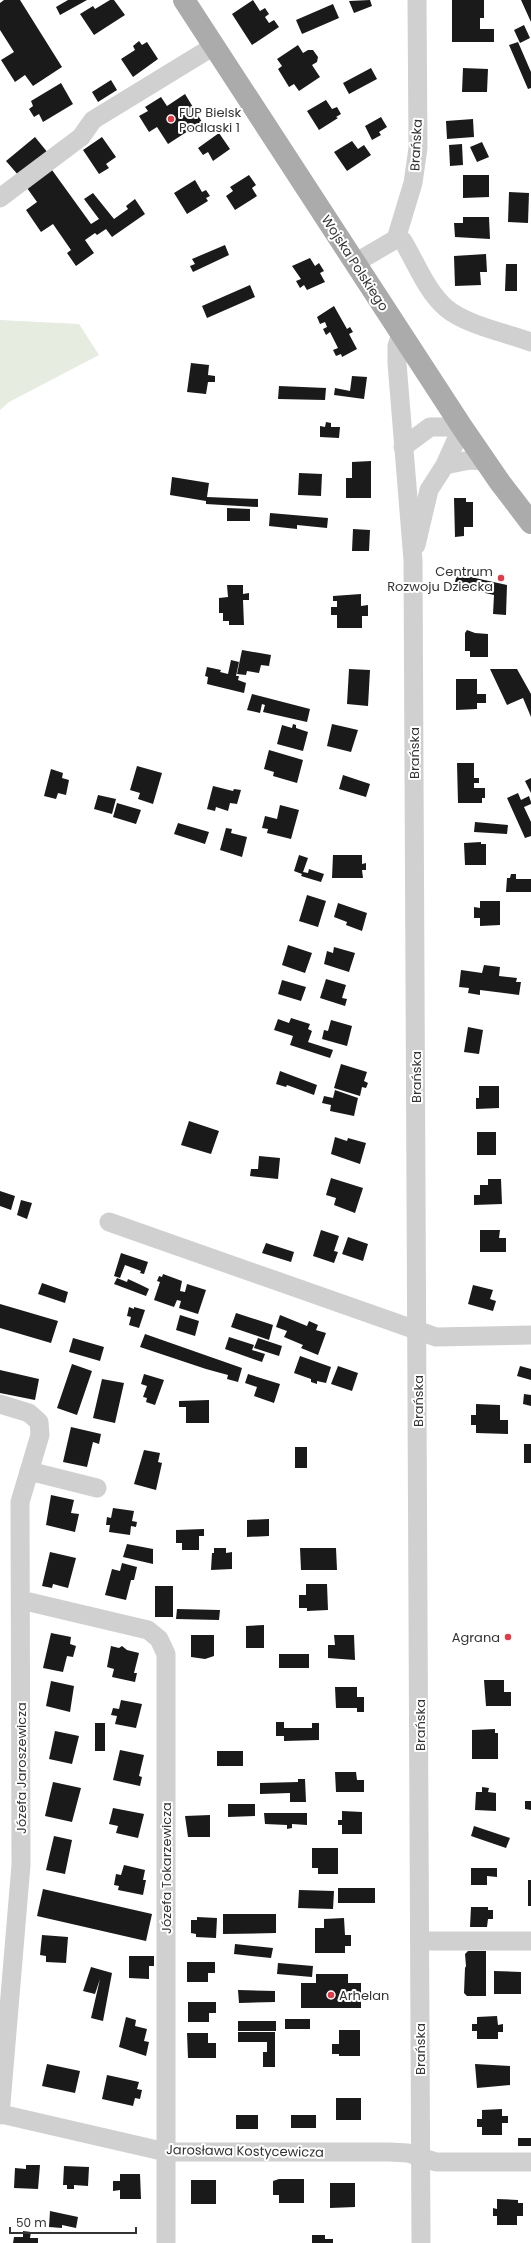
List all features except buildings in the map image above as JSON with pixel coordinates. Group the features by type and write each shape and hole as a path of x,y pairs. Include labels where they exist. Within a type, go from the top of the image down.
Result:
{"main road":[{"name":"Wojska Polskiego","path":"184,0 462,427 485,461 531,522"}],"street":[{"name":"Brańska","path":"396,240 413,183 418,148 417,0"},
{"path":"0,198 81,137 93,120 214,46"},
{"path":"356,263 396,240 403,241 435,296 446,308 461,318 531,342"},
{"name":"Brańska","path":"401,334 397,346 397,363 413,560 421,2243"},
{"path":"403,447 430,427 462,427"},
{"name":"Brańska","path":"413,560 429,490 445,465 462,427"},
{"path":"445,465 470,460 485,461"},
{"path":"109,1222 436,1337 531,1335"},
{"name":"Józefa Jaroszewicza","path":"0,1404 29,1413 39,1422 40,1435 20,1502 21,1865 0,2115"},
{"path":"29,1471 97,1488"},
{"name":"Józefa Tokarzewicza","path":"21,1600 148,1630 159,1639 166,1654 166,2243"},
{"path":"420,1941 531,1941"},
{"name":"Jarosława Kostycewicza","path":"0,2115 166,2152 389,2152 408,2153 436,2162 531,2162"}],"shaded area":[{"path":"0,320 79,324 99,355 9,402 0,410"}],"place":[{"name":"FUP Bielsk Podlaski 1","path":"171,119"},
{"name":"Centrum Rozwoju Dziecka","path":"501,578"},
{"name":"Agrana","path":"508,1637"},
{"name":"Arhelan","path":"331,1995"}]}
